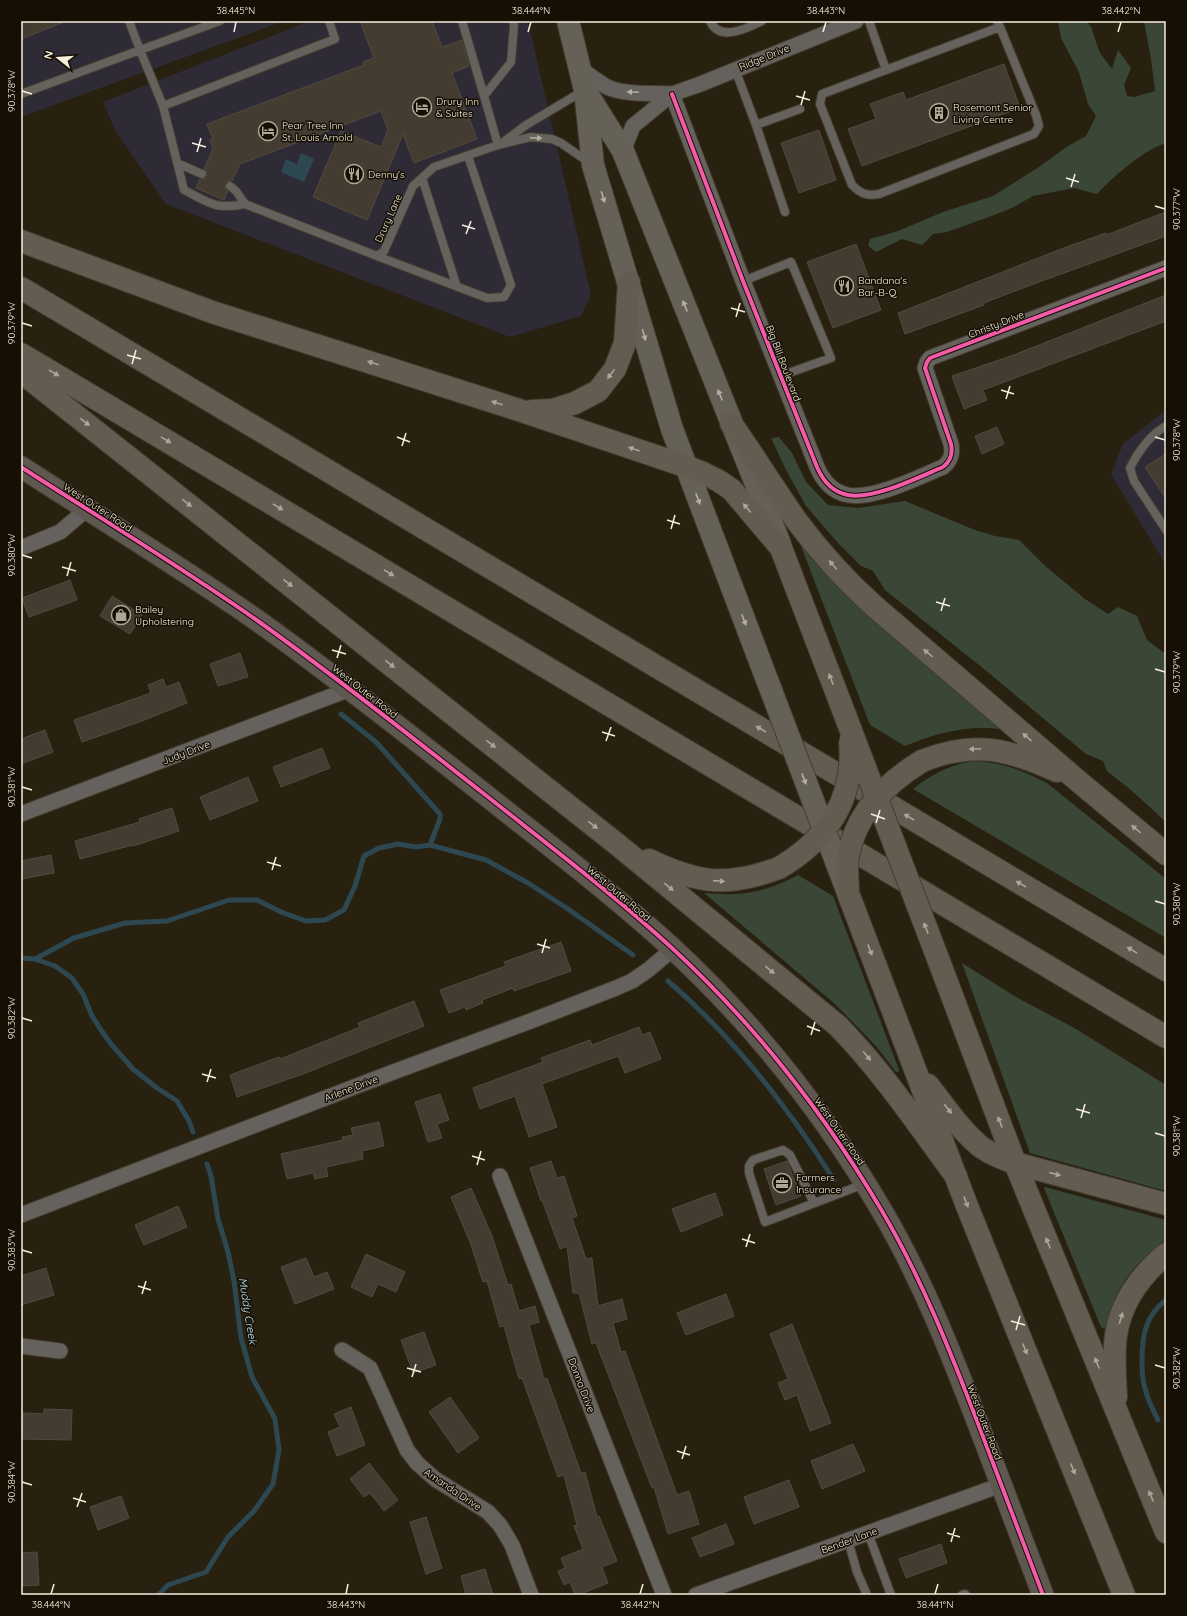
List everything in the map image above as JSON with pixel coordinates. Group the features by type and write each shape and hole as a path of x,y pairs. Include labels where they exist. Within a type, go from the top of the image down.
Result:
{"highway":[{"path":"21,240 212,312 522,411 685,466 719,481 732,490 781,548 1015,1163 1166,1532"},
{"path":"522,411 553,410 575,403 598,391 615,370 625,343 629,282"},
{"path":"21,288 1166,970"},
{"path":"21,354 1166,1037"},
{"path":"21,372 618,845 838,1026 863,1052 886,1080 956,1176"},
{"path":"731,423 796,520 848,583 1078,781 1166,854"},
{"path":"618,845 675,873 702,880 727,881 755,877 779,868 806,851 824,831 834,816 844,796 851,761 847,721"},
{"path":"1078,781 1010,753 985,748 963,749 940,753 922,761 892,781 876,798 860,823 848,857 848,893 956,1176 1124,1595"},
{"path":"914,1068 968,1135 982,1147 997,1156 1015,1163 1166,1204"},
{"path":"1117,1412 1115,1348 1116,1335 1122,1314 1134,1288 1150,1267 1166,1254"}],"main road":[{"path":"568,21 585,90 593,165 672,429 848,893"},
{"path":"585,90 623,151 781,548"}],"street":[{"name":"Ridge Drive","path":"623,151 633,126 672,94 856,21"},
{"name":"Ridge Drive","path":"579,68 608,87 616,90 672,94"},
{"name":"Big Bill Boulevard","path":"672,94 780,376 822,478 838,492 857,496 892,488 943,467 952,457"},
{"name":"Christy Drive","path":"952,457 951,444 925,368 930,358 1166,268"},
{"name":"West Outer Road","path":"21,467 226,599 289,643 350,689 565,858 621,904 672,949 732,1008 780,1063 824,1121 865,1183 902,1249 937,1321 1043,1595"},
{"path":"21,548 60,532 88,509"},
{"name":"Judy Drive","path":"21,814 350,689"},
{"name":"Arlene Drive","path":"21,1215 616,988 632,981 648,970 672,949"},
{"name":"Donna Drive","path":"500,1176 664,1595"},
{"path":"21,1346 60,1351"},
{"name":"Amanda Drive","path":"342,1350 370,1368 407,1450 417,1463 435,1479 488,1512 500,1526 512,1545 531,1595"},
{"name":"Bender Lane","path":"696,1595 1001,1485"}],"lane":[{"path":"129,21 163,106 184,190 216,206 229,207 245,204 236,191 230,186"},
{"path":"21,94 220,21"},
{"path":"163,106 335,39 329,21"},
{"path":"462,21 498,145"},
{"path":"484,96 511,62 513,21"},
{"path":"710,21 718,31 726,33 762,21"},
{"path":"869,21 886,70"},
{"path":"998,24 1036,115 1039,126 1034,134 879,194 870,196 860,193 852,186 820,104 822,94 886,70 998,24"},
{"path":"735,69 756,125 785,212"},
{"name":"Drury Lane","path":"498,145 526,125 585,90"},
{"path":"756,125 800,109"},
{"name":"Drury Lane","path":"245,204 377,256 384,251 413,186 434,167 498,145 531,137 552,139 561,143 593,165"},
{"path":"377,256 488,298 504,297 511,285 468,156"},
{"path":"177,163 202,174"},
{"path":"422,178 458,287"},
{"path":"743,281 791,262 831,358 780,376"},
{"path":"1166,426 1158,430 1137,454 1130,468 1134,481 1166,530"},
{"path":"814,1203 790,1155 784,1150 753,1160 749,1166 749,1173 765,1222 814,1203 865,1183"},
{"path":"868,1533 891,1595"},
{"path":"848,1540 867,1595"},
{"path":"962,1595 966,1595"}],"shaded area":[{"path":"21,21 284,21 21,117"},
{"path":"310,21 528,21 591,295 581,316 510,337 166,204 116,132 103,102"},
{"path":"1166,410 1166,565 1111,474 1123,444"}],"green space":[{"path":"1058,21 1086,21 1091,27 1100,53 1112,69 1118,50 1131,68 1124,85 1127,96 1134,97 1155,91 1144,21 1166,21 1166,143 1138,158 1120,172 1097,194 1074,188 1033,196 1014,207 997,214 947,232 933,234 922,245 902,239 876,252 868,246 870,239 898,231 943,212 993,196 1039,167 1068,146 1086,136 1096,116 1088,104 1079,72 1061,38"},
{"path":"779,437 792,453 806,482 828,505 858,508 905,501 975,530 995,536 1019,540 1044,565 1085,599 1108,614 1118,607 1137,616 1147,640 1163,652 1166,651 1166,822 1131,790 1107,771 1103,761 1086,754 984,669 885,590 873,571 861,566 838,543 806,506 786,470 771,438"},
{"path":"799,541 1001,729 976,728 952,731 928,737 905,746 870,725"},
{"path":"975,761 995,763 1012,768 1047,783 1166,879 1166,938 913,789 942,770 966,762"},
{"path":"798,875 833,896 899,1070 898,1072 896,1072 876,1046 835,1004 704,893 731,894 751,892 775,886"},
{"path":"962,963 1016,997 1076,1029 1166,1085 1166,1191 1030,1153"},
{"path":"1045,1187 1166,1220 1166,1241 1143,1259 1124,1282 1115,1299 1105,1329 1101,1327 1044,1188"}],"water":[{"path":"301,153 314,159 304,182 281,172 286,159 297,164"}],"building":[{"path":"21,21 64,21 64,22 21,39"},
{"path":"360,21 432,21 442,47 462,40 469,66 452,73 477,139 414,163 403,134 367,220 313,197 341,131 381,147 388,130 381,111 240,164 232,181 228,181 225,185 225,188 228,191 224,200 196,188 200,179 205,179 207,176 207,171 204,169 213,149 210,140 213,139 207,124 364,65 363,62 374,58"},
{"name":"Rosemont Senior Living Centre","path":"1004,64 1020,108 862,166 848,129 876,119 870,104 903,92 906,100"},
{"path":"819,130 836,180 799,193 781,143"},
{"path":"1166,212 1166,236 1020,289 984,303 984,305 905,334 898,313 1061,249 1106,233 1106,235"},
{"name":"Bandana's Bar-B-Q","path":"856,244 881,310 833,328 807,262"},
{"path":"1166,295 1166,321 983,390 987,400 964,409 952,376 1011,356"},
{"path":"997,427 1004,444 982,454 975,436"},
{"path":"1166,454 1166,499 1145,467"},
{"path":"70,580 77,600 29,617 22,598"},
{"name":"Bailey Upholstering","path":"112,596 142,615 130,634 100,616"},
{"path":"240,653 248,677 218,686 210,664"},
{"path":"163,679 166,687 179,682 187,703 142,721 82,742 74,720 151,693 148,685"},
{"path":"45,730 53,752 21,764 21,739"},
{"path":"322,748 330,768 281,787 273,767"},
{"path":"248,777 258,801 210,820 200,797"},
{"path":"172,808 179,831 133,846 80,859 75,841 140,822 139,819"},
{"path":"51,855 54,873 21,879 21,861"},
{"path":"561,942 571,971 514,991 513,988 482,1000 483,1003 466,1010 465,1007 449,1013 440,990 506,966 504,962"},
{"path":"414,1001 424,1026 303,1074 237,1097 230,1075 279,1057 280,1059 360,1027 358,1023"},
{"path":"639,1027 642,1035 650,1032 661,1059 625,1073 618,1056 542,1084 557,1127 529,1137 515,1096 480,1109 473,1088 543,1062 541,1058 590,1040 592,1045"},
{"path":"440,1094 449,1120 437,1124 442,1138 428,1142 415,1102"},
{"path":"379,1122 384,1146 362,1151 363,1159 326,1167 328,1176 315,1179 313,1173 287,1179 281,1154 343,1140 342,1137 353,1135 351,1128"},
{"path":"551,1161 557,1178 564,1176 577,1216 572,1218 586,1259 592,1258 598,1306 622,1299 627,1319 613,1323 621,1352 625,1351 677,1495 689,1491 699,1524 668,1534 654,1487 652,1488 596,1343 592,1344 579,1293 573,1293 567,1246 560,1249 530,1168"},
{"name":"Farmers Insurance","path":"787,1161 801,1196 776,1205 764,1169"},
{"path":"471,1188 492,1236 508,1285 511,1284 519,1311 535,1306 539,1322 529,1325 544,1379 547,1378 581,1473 585,1472 597,1517 599,1516 617,1561 602,1567 608,1583 578,1595 575,1595 570,1582 564,1585 558,1571 565,1568 561,1558 583,1549 574,1526 577,1525 564,1475 558,1477 522,1378 519,1379 504,1326 500,1327 487,1281 483,1282 470,1242 451,1197"},
{"path":"715,1193 723,1215 681,1232 672,1209"},
{"path":"178,1206 187,1227 144,1245 135,1225"},
{"path":"366,1254 405,1272 396,1292 378,1284 372,1297 351,1287"},
{"path":"306,1258 314,1277 327,1272 334,1289 295,1304 281,1267"},
{"path":"46,1268 54,1295 21,1305 21,1276"},
{"path":"726,1294 734,1316 686,1335 677,1313"},
{"path":"792,1324 831,1423 810,1431 797,1395 785,1400 778,1383 788,1379 770,1334"},
{"path":"424,1332 436,1365 413,1373 401,1340"},
{"path":"450,1397 479,1438 458,1453 429,1412"},
{"path":"351,1407 365,1445 337,1456 328,1432 340,1427 334,1414"},
{"path":"44,1409 72,1410 71,1440 22,1439 23,1413 44,1414"},
{"path":"853,1444 865,1471 822,1489 811,1461"},
{"path":"369,1463 398,1500 384,1511 370,1493 364,1497 350,1479"},
{"path":"789,1480 799,1507 754,1524 744,1497"},
{"path":"121,1496 129,1518 98,1530 90,1507"},
{"path":"426,1517 442,1568 426,1574 410,1522"},
{"path":"726,1524 734,1544 700,1557 692,1538"},
{"path":"941,1544 947,1563 906,1578 899,1559"},
{"path":"37,1552 39,1585 21,1586 21,1553"},
{"path":"485,1569 493,1595 466,1595 461,1576"}],"waterway":[{"path":"341,714 376,742 440,814 440,819 430,845"},
{"path":"35,959 74,938 125,923 167,921 229,900 257,900 281,912 306,921 325,920 344,910 355,886 364,856 379,848 398,844 416,847 430,845 486,860 528,883 633,955"},
{"name":"Muddy Creek","path":"21,958 35,959 55,966 72,978 83,994 92,1016 111,1044 133,1069 157,1088 177,1101 189,1121 193,1132"},
{"path":"668,981 715,1025 758,1074 798,1126 834,1180"},
{"name":"Muddy Creek","path":"158,1595 168,1585 206,1572 228,1537 254,1511 273,1484 279,1450 275,1419 252,1377 241,1338 234,1281 228,1252 218,1219 211,1176 207,1164"},
{"path":"1158,1420 1144,1385 1142,1352 1144,1335 1149,1320 1153,1313 1166,1300"}],"cycle path":[{"path":"672,94 743,281 817,467 825,481 833,489 842,494 858,496 896,487 943,467 950,460 952,451 951,444 925,368 930,358 1166,268"},
{"path":"21,467 229,601 344,684 603,888 672,948 731,1008 759,1039 812,1105 860,1175 897,1237 947,1344 1043,1595"}],"place":[{"name":"Drury Inn & Suites","path":"422,107"},
{"name":"Rosemont Senior Living Centre","path":"939,113"},
{"name":"Pear Tree Inn St. Louis Arnold","path":"268,131"},
{"name":"Denny's","path":"354,174"},
{"name":"Bandana's Bar-B-Q","path":"844,286"},
{"name":"Bailey Upholstering","path":"121,615"},
{"name":"Farmers Insurance","path":"782,1183"}]}
